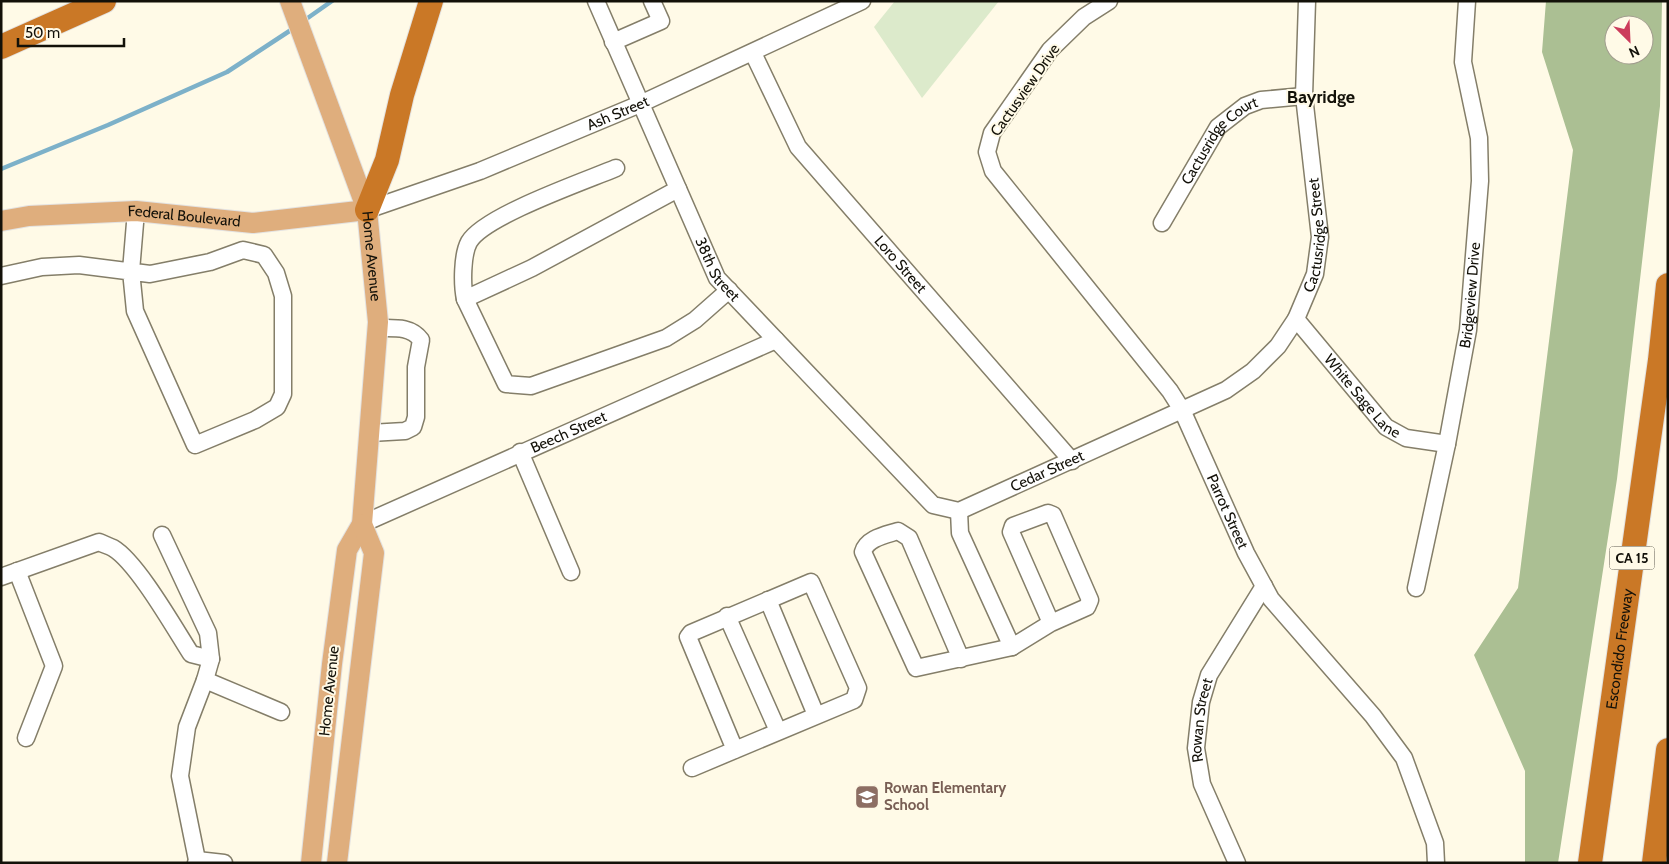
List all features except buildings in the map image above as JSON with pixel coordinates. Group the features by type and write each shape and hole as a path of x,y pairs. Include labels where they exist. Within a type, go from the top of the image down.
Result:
{"highway":[{"path":"4,47 104,1"},
{"path":"367,210 387,160 402,95 431,1"},
{"name":"Escondido Freeway","path":"1590,863 1657,379 1668,285"},
{"path":"1654,863 1668,750"}],"main road":[{"name":"Home Avenue","path":"290,1 367,210 378,328 362,524 347,550 332,664 311,863"},
{"name":"Federal Boulevard","path":"1,221 29,216 136,211 253,223 367,210"},
{"name":"Home Avenue","path":"337,863 374,552 362,524"}],"street":[{"name":"38th Street","path":"596,1 717,278 933,505 959,510"},
{"path":"613,42 661,21 652,1"},
{"name":"Ash Street","path":"367,210 480,171 640,104 754,53 862,1"},
{"name":"Cactusview Drive","path":"993,172 987,152 992,133 1050,50 1084,17 1109,1"},
{"name":"Cactusridge Street","path":"1182,410 1226,390 1253,371 1278,346 1296,319 1315,274 1320,237 1304,96 1308,1"},
{"name":"Bridgeview Drive","path":"1416,588 1447,444 1468,330 1480,181 1479,138 1464,62 1467,1"},
{"name":"Loro Street","path":"754,53 798,147 1072,461"},
{"name":"Cactusridge Court","path":"1162,223 1218,127 1245,106 1261,100 1304,96"},
{"path":"616,168 503,216 478,231 469,243 462,284 464,299 506,384 531,386 666,338 695,320 729,290"},
{"name":"Parrot Street","path":"993,172 1164,383 1182,410 1246,553 1271,599 1373,716 1404,758 1435,843 1436,863"},
{"path":"464,299 532,268 678,189"},
{"path":"1,276 42,267 80,265 131,271 150,274 210,262 242,250 264,255 276,273 282,296 283,394 277,407 255,420 195,445 135,311 131,271 136,211"},
{"name":"White Sage Lane","path":"1296,319 1386,427 1406,438 1447,444"},
{"path":"370,433 405,431 413,427 416,417 416,367 421,340 415,332 402,328 378,328"},
{"name":"Beech Street","path":"362,524 520,452 776,340"},
{"name":"Cedar Street","path":"959,510 1072,461 1182,410"},
{"path":"520,452 571,572"},
{"path":"959,510 960,533 1012,647"},
{"path":"962,658 909,538 898,531 879,537 865,547 863,552 916,668 962,658 1012,647 1051,623 1087,607 1090,600 1053,515 1048,512 1013,526 1011,532 1051,623"},
{"path":"162,535 208,633 211,658 205,680 186,727 180,776 196,861 224,863"},
{"path":"1,577 98,542 114,549 153,594 191,654 211,658"},
{"path":"17,572 54,666 26,738"},
{"path":"692,768 735,750 778,731 854,700 858,688 811,582 691,632 688,637 735,750"},
{"name":"Rowan Street","path":"1237,863 1202,784 1196,748 1201,702 1209,675 1264,586"},
{"path":"768,600 816,716"},
{"path":"728,616 778,731"},
{"path":"205,680 281,712"}],"green space":[{"path":"895,1 999,1 922,98 874,27"},
{"path":"1546,1 1662,1 1660,106 1617,479 1558,863 1525,863 1525,771 1474,655 1518,588 1573,150 1542,52"}],"waterway":[{"path":"302,22 332,1"},
{"path":"1,169 108,125 227,72 294,28"}],"place":[{"name":"Rowan Elementary School","path":"867,797"}],"district":[{"name":"Bayridge","path":"1321,97"}]}
